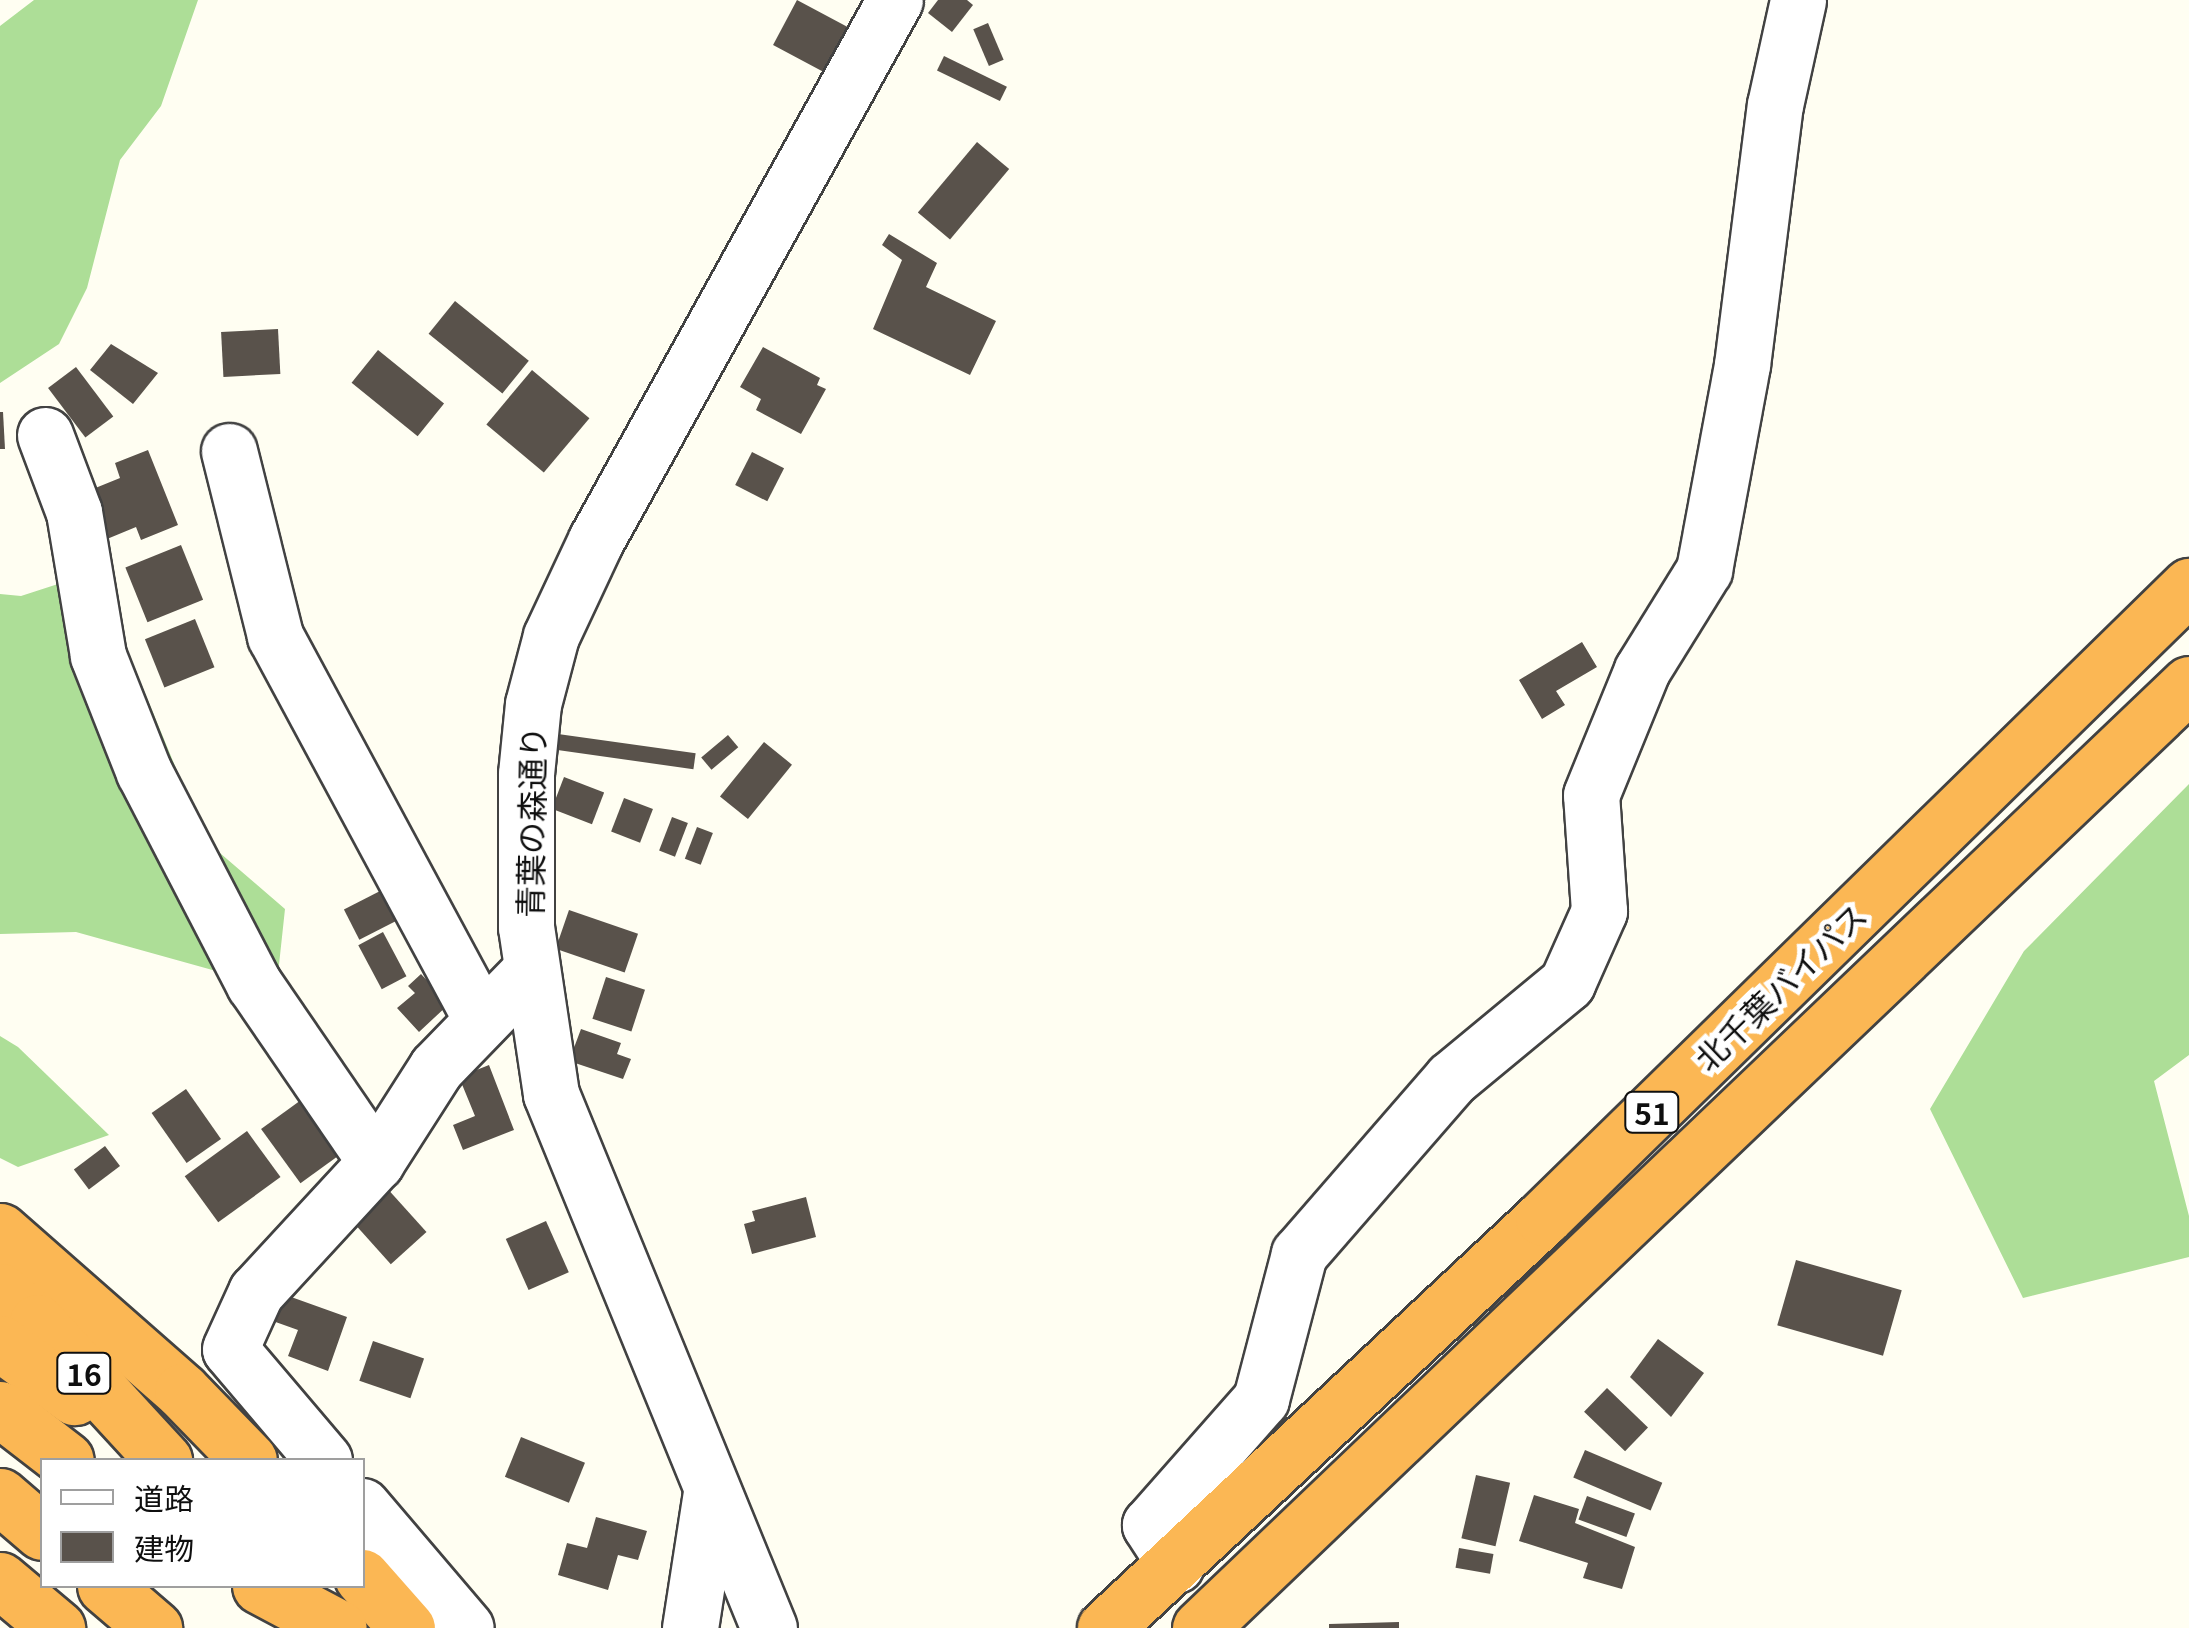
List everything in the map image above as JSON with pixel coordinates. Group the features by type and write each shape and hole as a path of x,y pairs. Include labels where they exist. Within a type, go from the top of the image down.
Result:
{"highway":[{"name":"北千葉バイパス","path":"1105,1628 1543,1218 2189,586"},
{"name":"北千葉バイパス","path":"1215,1623 2189,684"},
{"path":"0,1230 182,1391 247,1458"},
{"name":"16","path":"0,1292 37,1322 158,1454"},
{"path":"0,1343 158,1454"},
{"path":"0,1408 63,1458"},
{"path":"0,1496 40,1530"},
{"path":"0,1580 57,1628"},
{"path":"365,1580 407,1628"},
{"path":"107,1588 154,1628"},
{"path":"264,1588 339,1628"}],"street":[{"name":"青葉の森通り","path":"769,1628 575,1165 551,1094 531,970 526,774 533,704 551,636 596,540 896,0"},
{"path":"1176,1564 1150,1525 1261,1399 1298,1254 1452,1080 1567,983 1600,911 1591,795 1642,670 1704,570 1742,366 1775,105 1798,0"},
{"path":"45,436 74,512 98,656 144,772 254,984 376,1162"},
{"path":"230,451 275,636 482,1020"},
{"path":"322,1458 230,1349 256,1292 376,1162 436,1068 531,970"},
{"path":"690,1628 711,1492"},
{"path":"365,1510 466,1628"}],"green space":[{"path":"34,0 198,0 161,106 120,160 87,288 59,344 0,383 0,26"},
{"path":"95,572 206,841 285,909 278,974 234,976 76,932 0,934 0,594 21,596"},
{"path":"2189,784 2189,1055 2154,1081 2189,1216 2189,1257 2023,1298 1930,1109 2024,951"},
{"path":"0,1036 18,1047 109,1135 18,1167 0,1158"}],"building":[{"path":"797,0 850,28 826,73 773,45"},
{"path":"938,0 967,0 973,5 952,32 928,13"},
{"path":"988,23 1004,60 989,66 973,29"},
{"path":"944,56 1007,87 1000,101 937,70"},
{"path":"977,142 1009,169 950,239 918,212"},
{"path":"889,234 937,263 926,287 996,321 970,375 873,329 902,260 882,245"},
{"path":"455,301 529,361 502,393 429,334"},
{"path":"278,329 280,374 223,377 221,332"},
{"path":"111,344 158,373 133,404 90,370"},
{"path":"763,347 820,378 817,385 826,389 801,434 756,410 761,399 740,387"},
{"path":"378,350 444,403 418,436 352,383"},
{"path":"76,367 113,417 85,438 48,388"},
{"path":"532,370 589,418 544,473 486,424"},
{"path":"3,412 5,449 0,449"},
{"path":"148,450 178,525 141,540 136,527 107,539 88,491 120,478 115,463"},
{"path":"752,452 784,468 767,501 735,485"},
{"path":"181,545 203,600 147,622 125,567"},
{"path":"195,619 214,667 164,687 145,639"},
{"path":"1582,642 1597,667 1556,691 1565,705 1542,719 1519,680"},
{"path":"558,734 696,753 693,769 556,750"},
{"path":"728,735 738,747 711,770 701,757"},
{"path":"764,742 792,765 748,819 720,796"},
{"path":"564,777 604,792 592,824 552,809"},
{"path":"624,798 653,809 640,843 611,832"},
{"path":"672,817 688,823 675,857 659,851"},
{"path":"697,827 713,833 701,865 685,859"},
{"path":"384,889 399,919 359,940 344,909"},
{"path":"569,910 638,934 625,973 556,949"},
{"path":"383,932 406,976 382,989 358,945"},
{"path":"421,974 449,1004 419,1032 397,1008 415,993 408,986"},
{"path":"606,977 645,990 631,1032 592,1019"},
{"path":"581,1029 621,1043 617,1054 631,1059 623,1079 569,1061"},
{"path":"489,1065 514,1130 463,1150 453,1125 475,1116 459,1077"},
{"path":"186,1089 221,1139 187,1163 152,1113"},
{"path":"308,1095 347,1149 300,1183 261,1129"},
{"path":"247,1131 281,1177 218,1222 185,1176"},
{"path":"105,1146 120,1166 89,1189 74,1169"},
{"path":"385,1186 426,1232 391,1264 349,1218"},
{"path":"806,1197 816,1237 752,1254 744,1224 755,1221 752,1211"},
{"path":"546,1221 569,1272 529,1290 506,1239"},
{"path":"1796,1260 1902,1290 1883,1356 1777,1325"},
{"path":"280,1293 347,1317 328,1371 288,1356 298,1330 270,1320"},
{"path":"1658,1339 1704,1373 1671,1417 1630,1377"},
{"path":"373,1341 424,1359 410,1398 359,1381"},
{"path":"1607,1388 1648,1428 1625,1451 1584,1412"},
{"path":"521,1437 585,1463 569,1503 505,1477"},
{"path":"1585,1450 1662,1483 1651,1510 1573,1478"},
{"path":"1476,1475 1510,1483 1495,1546 1461,1538"},
{"path":"1534,1495 1579,1509 1575,1523 1635,1547 1622,1589 1583,1578 1588,1563 1519,1541"},
{"path":"1587,1496 1635,1513 1626,1537 1578,1519"},
{"path":"596,1517 647,1531 638,1560 618,1555 608,1590 558,1575 567,1543 587,1548"},
{"path":"1459,1548 1493,1554 1490,1574 1456,1568"},
{"path":"1399,1622 1399,1628 1329,1628 1329,1624"}]}
